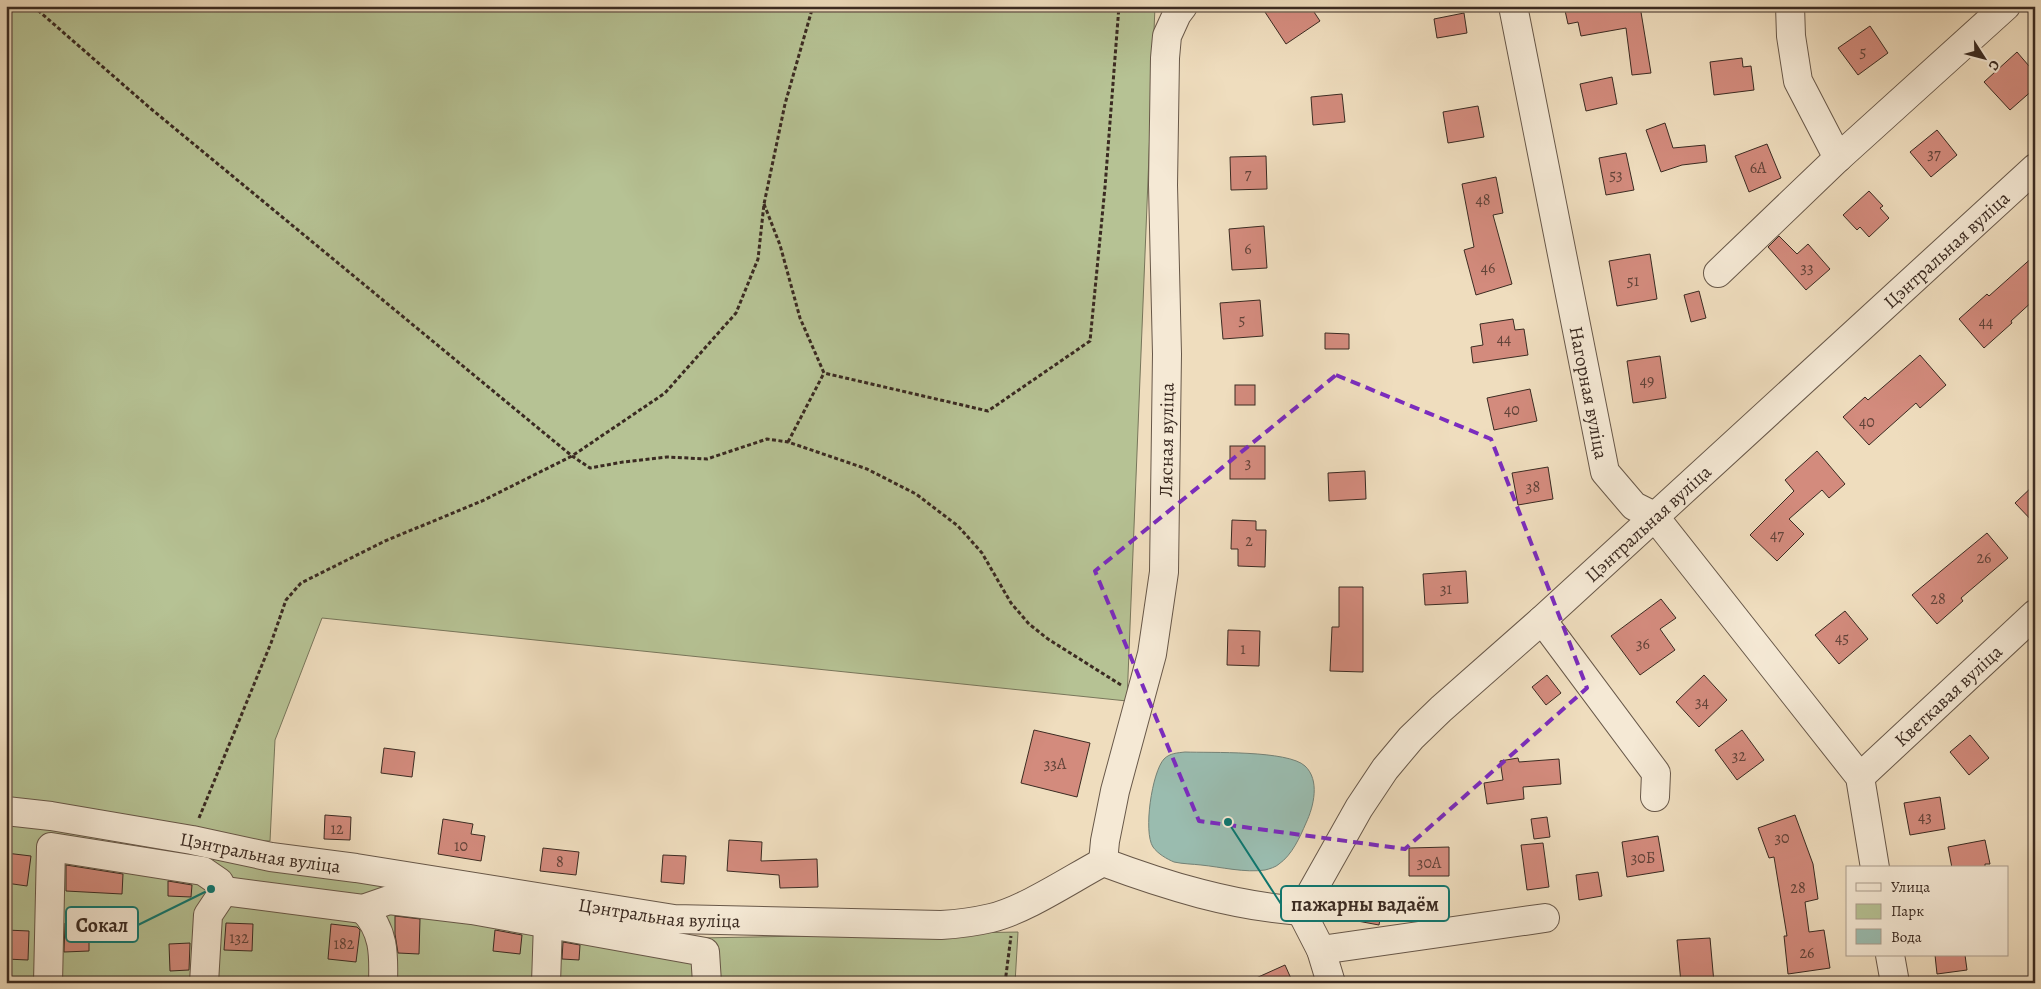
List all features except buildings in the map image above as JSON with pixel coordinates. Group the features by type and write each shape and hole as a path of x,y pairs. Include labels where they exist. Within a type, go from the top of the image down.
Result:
{"street":[{"name":"Нагорная вуліца","path":"1513,6 1605,472 1634,506 1654,516 1860,777 1875,866"},
{"path":"1790,6 1791,36 1798,81 1838,158"},
{"path":"1718,273 1838,158 2006,6"},
{"name":"Лясная вуліца","path":"1104,862 1105,841 1115,791 1152,654 1164,572 1167,364 1163,184 1165,58 1167,36 1180,10"},
{"name":"Цэнтральная вуліца","path":"1301,911 1359,808 1385,769 1411,738 1440,709 1542,620 2035,168"},
{"name":"Кветкавая вуліца","path":"1860,777 2035,614"},
{"path":"1542,620 1656,772 1655,797"},
{"name":"Цэнтральная вуліца","path":"6,811 52,816 192,840 271,857 356,868 674,918 941,925 966,923 992,918 1015,910 1104,862"},
{"path":"48,983 51,847 203,871 218,882 224,891"},
{"path":"265,895 270,874 271,857"},
{"path":"1104,862 1155,882 1182,890 1276,909 1301,911 1321,950 1331,983"},
{"path":"224,891 363,909 389,900 472,910 705,952 707,983"},
{"path":"204,983 208,915 224,891"},
{"path":"363,909 372,918 379,932 383,983"},
{"path":"1321,950 1545,918"},
{"path":"546,983 548,923"},
{"path":"1890,956 1895,983"}],"path":[{"path":"33,6 150,108 572,456 590,468 667,457 707,459 767,438 788,442 867,469 916,494 958,526 982,553 1011,602 1029,624 1048,640 1140,697"},
{"path":"824,373 988,412 1090,341 1119,6"},
{"path":"192,840 200,814 271,643 286,600 301,583 385,541 482,501 572,456 665,393 736,314 758,259 764,204 785,104 812,8"},
{"path":"764,204 780,244 800,318 824,373"},
{"path":"788,442 824,373"},
{"path":"1005,983 1015,910"}],"highlighted area":[{"path":"1336,375 1491,439 1587,688 1405,849 1199,821 1095,571"}],"green space":[{"path":"6,6 1155,6 1127,701 322,618 275,740 270,841 150,838 700,938 1018,932 1015,983 6,983"}],"water":[{"path":"1185,752 1266,755 1283,757 1305,766 1313,778 1313,801 1309,816 1298,840 1284,860 1276,866 1265,870 1241,870 1174,862 1155,850 1150,839 1149,816 1156,776 1166,757"}],"place":[{"name":"пажарны вадаём","path":"1228,822"},
{"name":"Сокал","path":"211,889"}]}
